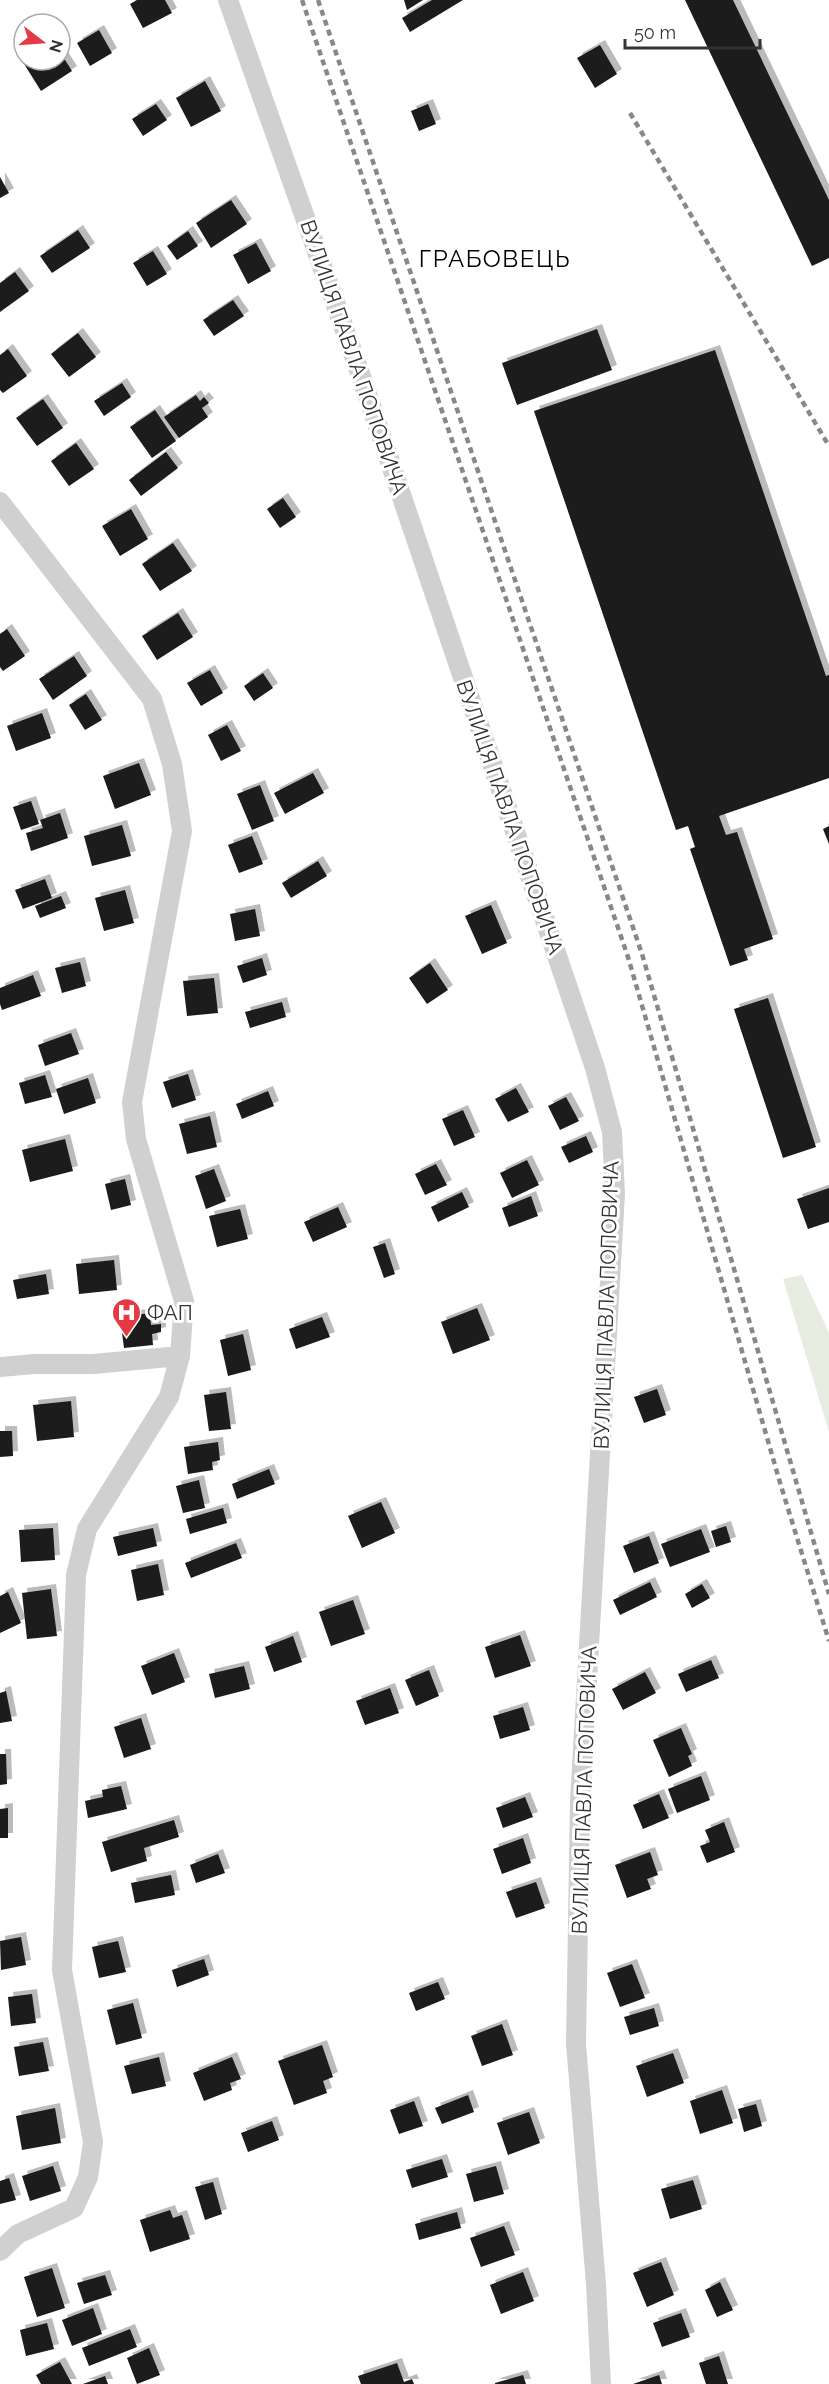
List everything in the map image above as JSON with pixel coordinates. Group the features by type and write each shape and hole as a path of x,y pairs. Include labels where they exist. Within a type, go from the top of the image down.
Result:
{"street":[{"name":"ВУЛИЦЯ ПАВЛА ПОПОВИЧА","path":"228,0 365,387 591,1057 612,1132 615,1194 580,1801 576,2044 596,2284 601,2384"},
{"path":"0,502 152,699 172,764 182,831 132,1102 136,1138 184,1301 180,1356 168,1397 87,1529 76,1575 62,1970 93,2142 88,2176 74,2208 18,2234 0,2251"},
{"path":"0,1368 34,1364 93,1364 180,1356"}],"shaded area":[{"path":"802,1275 829,1333 829,1432 783,1279"}],"building":[{"path":"137,0 165,0 172,13 143,28 130,4"},
{"path":"404,0 423,0 407,10"},
{"path":"432,0 463,0 410,32 402,18"},
{"path":"685,0 733,0 829,200 829,258 812,266"},
{"path":"99,30 112,53 90,66 77,43"},
{"path":"600,45 617,74 595,88 577,58"},
{"path":"29,72 70,72 41,91"},
{"path":"205,81 221,111 191,127 176,98"},
{"path":"156,104 167,120 143,136 132,119"},
{"path":"428,104 436,124 419,131 411,111"},
{"path":"0,177 9,193 0,198"},
{"path":"231,200 247,224 211,248 196,223"},
{"path":"78,230 90,248 52,273 40,256"},
{"path":"188,231 198,246 177,260 167,246"},
{"path":"256,243 271,271 248,284 233,255"},
{"path":"153,251 167,274 147,286 133,263"},
{"path":"15,272 29,291 0,312 0,283"},
{"path":"233,300 244,316 214,336 203,320"},
{"path":"597,329 612,370 517,405 502,363"},
{"path":"78,333 96,357 69,377 51,354"},
{"path":"8,349 27,376 3,393 0,390 0,355"},
{"path":"715,350 826,676 829,675 829,778 719,816 726,835 737,832 773,939 744,949 748,960 730,966 690,849 695,847 688,826 676,830 534,411"},
{"path":"122,383 131,397 104,416 94,401"},
{"path":"196,395 200,401 204,397 209,403 202,408 208,417 179,438 164,417"},
{"path":"43,399 63,428 37,446 16,418"},
{"path":"155,410 176,441 152,458 130,427"},
{"path":"76,443 94,469 69,486 51,461"},
{"path":"166,452 178,468 141,496 129,480"},
{"path":"283,498 296,517 280,528 267,509"},
{"path":"131,509 148,539 120,556 102,526"},
{"path":"173,543 192,571 160,591 142,564"},
{"path":"178,613 193,637 157,660 142,636"},
{"path":"7,629 25,656 3,671 0,667 0,634"},
{"path":"74,656 87,676 53,700 39,679"},
{"path":"210,670 223,693 201,706 187,683"},
{"path":"263,673 273,688 254,701 244,686"},
{"path":"86,694 102,720 85,730 69,705"},
{"path":"42,713 51,738 16,751 7,726"},
{"path":"227,725 241,751 221,761 208,735"},
{"path":"139,763 151,795 115,809 103,776"},
{"path":"313,773 324,793 285,814 274,793"},
{"path":"260,785 274,821 252,830 237,794"},
{"path":"31,801 39,824 21,830 13,807"},
{"path":"60,813 68,838 31,851 26,833 43,828 40,820"},
{"path":"122,825 131,856 92,866 84,836"},
{"path":"829,826 829,844 823,829"},
{"path":"252,836 263,864 239,873 228,845"},
{"path":"318,861 327,876 291,898 282,883"},
{"path":"45,879 52,898 23,909 15,890"},
{"path":"125,890 134,923 104,931 95,898"},
{"path":"61,896 66,908 40,918 35,906"},
{"path":"491,905 507,943 482,954 465,916"},
{"path":"255,909 260,936 235,941 230,914"},
{"path":"262,958 267,975 243,983 237,966"},
{"path":"80,962 86,986 62,993 55,968"},
{"path":"430,963 448,990 427,1004 409,978"},
{"path":"33,975 41,996 2,1010 0,988"},
{"path":"214,978 218,1013 187,1016 183,981"},
{"path":"768,998 816,1147 783,1158 734,1009"},
{"path":"282,1002 286,1017 250,1028 245,1012"},
{"path":"71,1033 79,1054 45,1066 38,1045"},
{"path":"188,1074 196,1100 172,1108 163,1082"},
{"path":"45,1075 52,1097 25,1104 19,1083"},
{"path":"88,1078 96,1103 64,1114 56,1089"},
{"path":"516,1088 529,1112 508,1122 495,1099"},
{"path":"268,1091 274,1106 242,1119 236,1104"},
{"path":"566,1097 579,1121 560,1130 548,1106"},
{"path":"463,1110 475,1137 454,1146 442,1119"},
{"path":"210,1116 217,1147 187,1154 179,1124"},
{"path":"586,1136 593,1152 569,1163 561,1147"},
{"path":"65,1139 73,1171 30,1182 22,1150"},
{"path":"527,1160 539,1185 512,1198 500,1173"},
{"path":"436,1164 447,1185 425,1195 415,1174"},
{"path":"214,1169 226,1201 206,1209 195,1176"},
{"path":"125,1179 131,1205 111,1210 105,1184"},
{"path":"829,1188 829,1222 808,1229 797,1199"},
{"path":"462,1192 469,1207 438,1222 431,1207"},
{"path":"531,1196 538,1216 509,1227 502,1208"},
{"path":"338,1207 347,1227 313,1242 304,1222"},
{"path":"240,1209 248,1239 217,1247 209,1216"},
{"path":"385,1243 395,1274 384,1278 373,1247"},
{"path":"114,1260 117,1290 79,1294 76,1264"},
{"path":"46,1274 49,1294 17,1299 13,1280"},
{"path":"477,1308 490,1340 453,1354 441,1322"},
{"path":"150,1313 151,1325 161,1324 161,1332 152,1334 153,1345 124,1348 120,1317"},
{"path":"322,1317 330,1337 296,1349 289,1329"},
{"path":"243,1334 251,1370 228,1376 220,1340"},
{"path":"657,1389 666,1415 644,1423 634,1397"},
{"path":"226,1392 231,1429 209,1431 204,1395"},
{"path":"71,1401 74,1437 37,1441 33,1405"},
{"path":"0,1431 12,1431 13,1456 0,1457"},
{"path":"218,1442 220,1460 212,1462 213,1470 188,1474 184,1447"},
{"path":"269,1469 275,1484 237,1499 232,1484"},
{"path":"199,1480 205,1508 183,1513 176,1486"},
{"path":"381,1502 395,1533 362,1548 348,1516"},
{"path":"223,1508 227,1523 190,1534 186,1519"},
{"path":"726,1526 731,1542 716,1547 711,1531"},
{"path":"53,1528 55,1560 21,1562 19,1530"},
{"path":"153,1528 157,1546 118,1556 113,1537"},
{"path":"701,1529 710,1552 670,1567 661,1544"},
{"path":"649,1536 659,1563 634,1573 623,1546"},
{"path":"236,1543 242,1558 191,1578 185,1563"},
{"path":"158,1564 164,1595 137,1601 131,1570"},
{"path":"650,1582 657,1597 620,1615 613,1600"},
{"path":"702,1584 710,1598 692,1608 685,1594"},
{"path":"51,1589 57,1636 27,1639 22,1593"},
{"path":"8,1592 21,1623 0,1633 0,1596"},
{"path":"353,1600 365,1634 331,1646 319,1612"},
{"path":"520,1635 531,1666 495,1678 485,1647"},
{"path":"293,1636 302,1662 274,1672 265,1647"},
{"path":"174,1653 185,1682 152,1695 141,1666"},
{"path":"711,1660 719,1678 686,1692 678,1674"},
{"path":"244,1666 250,1689 215,1698 209,1674"},
{"path":"429,1670 439,1696 416,1706 405,1680"},
{"path":"645,1672 656,1693 623,1710 612,1689"},
{"path":"390,1688 399,1713 365,1725 356,1701"},
{"path":"6,1691 12,1721 0,1723 0,1693"},
{"path":"523,1707 530,1730 500,1739 493,1716"},
{"path":"141,1718 151,1749 124,1758 114,1727"},
{"path":"681,1728 692,1754 688,1756 692,1766 669,1777 653,1740"},
{"path":"0,1754 6,1754 7,1784 0,1785"},
{"path":"701,1776 710,1800 677,1813 668,1789"},
{"path":"121,1786 127,1809 88,1818 85,1801 103,1797 102,1790"},
{"path":"659,1794 669,1818 643,1829 633,1805"},
{"path":"525,1797 533,1817 503,1828 496,1808"},
{"path":"8,1808 8,1838 0,1838 0,1809"},
{"path":"174,1820 179,1837 144,1848 147,1861 111,1872 102,1842"},
{"path":"724,1822 735,1852 707,1863 700,1846 710,1842 705,1830"},
{"path":"523,1838 531,1863 502,1874 493,1849"},
{"path":"650,1852 658,1875 647,1879 651,1889 627,1898 615,1865"},
{"path":"218,1854 225,1873 196,1883 190,1865"},
{"path":"171,1875 175,1895 135,1903 131,1883"},
{"path":"536,1882 545,1908 516,1918 506,1892"},
{"path":"21,1937 26,1965 1,1970 0,1941"},
{"path":"118,1941 126,1972 99,1978 92,1947"},
{"path":"204,1959 209,1975 177,1987 172,1970"},
{"path":"632,1964 645,1998 620,2007 607,1973"},
{"path":"438,1982 445,1999 416,2011 409,1993"},
{"path":"32,1994 36,2023 11,2026 8,1997"},
{"path":"133,2003 142,2038 116,2045 107,2010"},
{"path":"654,2008 659,2026 630,2035 624,2017"},
{"path":"502,2024 513,2055 482,2066 471,2036"},
{"path":"43,2042 49,2071 19,2076 14,2047"},
{"path":"322,2045 333,2077 323,2081 327,2093 294,2105 278,2061"},
{"path":"673,2053 684,2083 647,2097 636,2066"},
{"path":"159,2057 166,2086 132,2094 124,2066"},
{"path":"232,2057 241,2079 230,2083 232,2090 204,2101 193,2073"},
{"path":"722,2090 733,2123 700,2134 690,2101"},
{"path":"468,2095 474,2112 442,2124 435,2108"},
{"path":"414,2101 423,2126 399,2134 390,2110"},
{"path":"756,2104 762,2126 744,2132 738,2109"},
{"path":"55,2108 61,2143 22,2150 16,2116"},
{"path":"529,2112 540,2143 508,2155 497,2123"},
{"path":"272,2121 279,2140 248,2152 241,2133"},
{"path":"442,2159 448,2177 412,2188 406,2170"},
{"path":"53,2166 61,2191 30,2201 22,2176"},
{"path":"496,2166 504,2194 474,2202 466,2174"},
{"path":"9,2178 16,2200 0,2204 0,2181"},
{"path":"693,2180 702,2209 670,2219 661,2189"},
{"path":"213,2182 222,2214 205,2220 195,2187"},
{"path":"170,2210 173,2218 182,2215 190,2239 150,2252 140,2220"},
{"path":"457,2212 461,2228 419,2240 415,2224"},
{"path":"504,2226 515,2255 481,2267 470,2238"},
{"path":"661,2262 674,2295 647,2307 633,2273"},
{"path":"52,2268 65,2308 37,2317 24,2277"},
{"path":"523,2272 534,2301 501,2314 490,2285"},
{"path":"105,2275 112,2295 84,2304 77,2283"},
{"path":"720,2282 733,2310 717,2317 705,2290"},
{"path":"93,2308 102,2334 72,2346 62,2320"},
{"path":"681,2313 690,2337 662,2347 653,2323"},
{"path":"47,2323 54,2349 26,2356 20,2330"},
{"path":"130,2329 137,2347 89,2366 82,2348"},
{"path":"149,2348 160,2375 137,2384 127,2358"},
{"path":"719,2356 728,2384 706,2384 699,2363"},
{"path":"60,2362 72,2384 41,2384 36,2375"},
{"path":"397,2363 404,2382 412,2379 414,2384 361,2384 358,2376"},
{"path":"523,2375 526,2384 495,2384 495,2383"},
{"path":"659,2375 662,2384 633,2384"},
{"path":"105,2376 108,2384 83,2384"}],"railway":[{"path":"302,0 628,957 781,1486 829,1641"},
{"path":"318,0 642,954 829,1594"},
{"path":"630,113 829,446"}],"place":[{"name":"ФАП","path":"126,1338"}],"district":[{"name":"ГРАБОВЕЦЬ","path":"495,258"}]}
